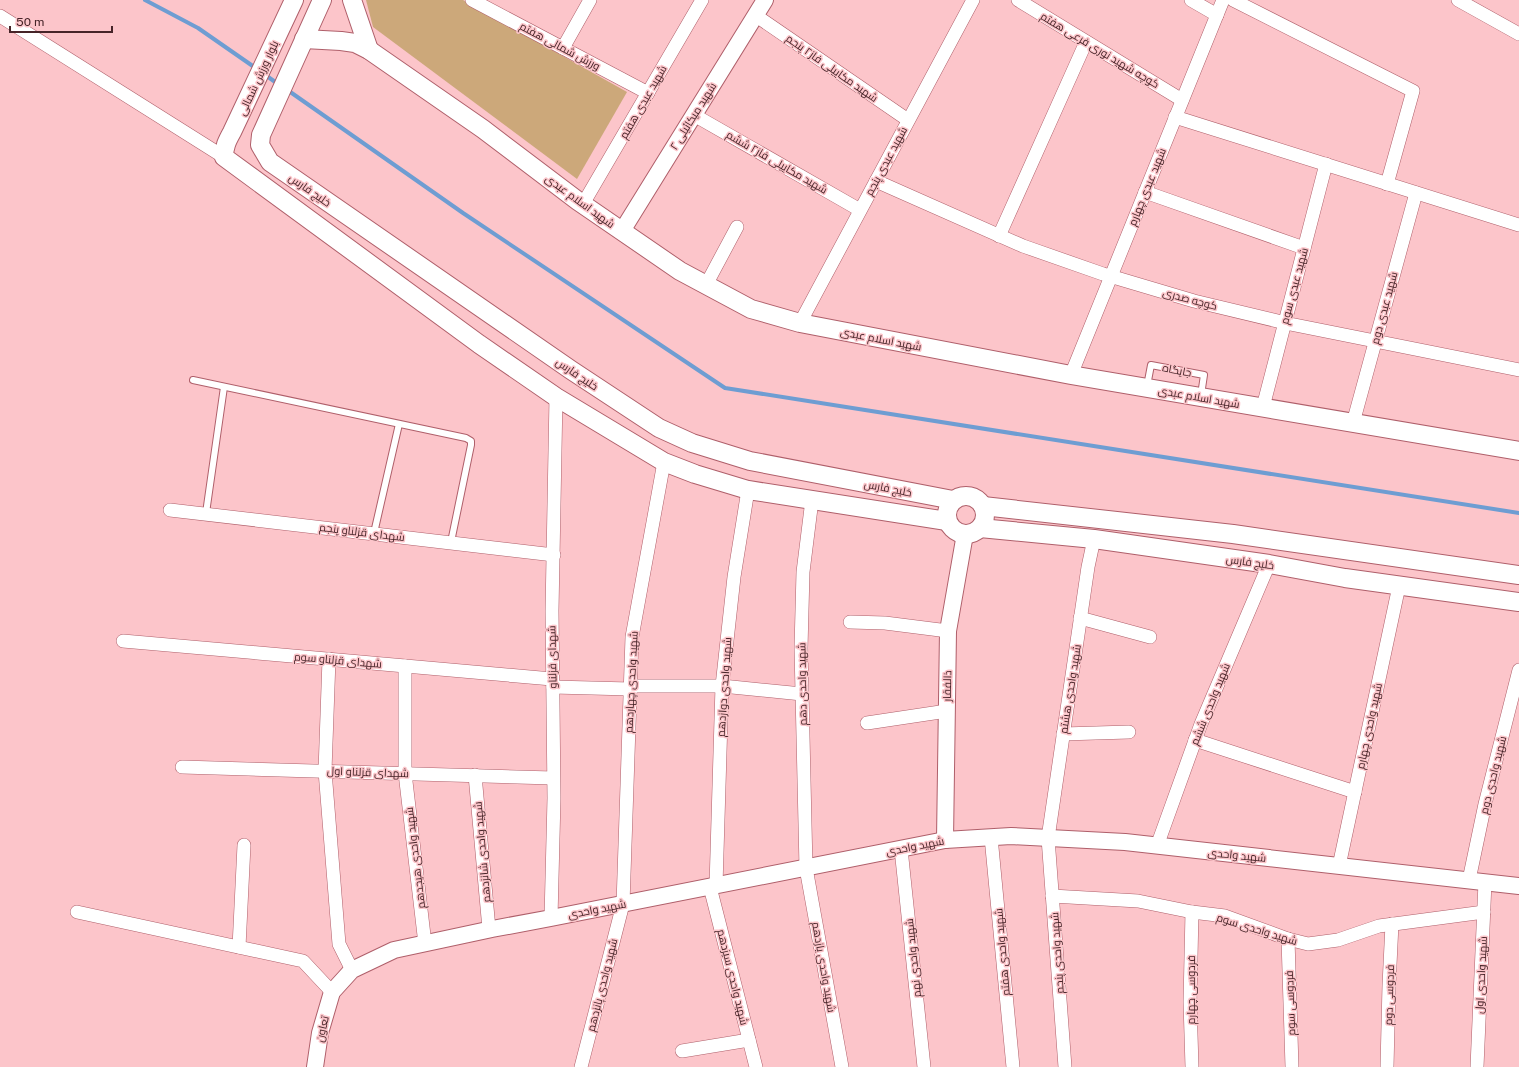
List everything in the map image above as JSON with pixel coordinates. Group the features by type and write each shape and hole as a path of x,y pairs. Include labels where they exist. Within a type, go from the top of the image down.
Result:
{"main road":[{"name":"بلوار ورزش شمالی","path":"224,157 224,148 294,0"},
{"path":"303,40 322,0"},
{"path":"352,0 369,50"},
{"name":"شهید اسلام عبدی","path":"303,40 355,43 369,50 483,128 583,204 680,271 752,309 800,323 1071,375 1519,451"},
{"name":"خلیج فارس","path":"303,40 261,135 260,144 270,162 571,370 659,428 692,443 750,461 953,500"},
{"path":"224,157 479,344 556,396 664,462 702,476 748,490 947,521"},
{"path":"285,202 298,181"},
{"path":"970,496 975,498 983,506 985,518 973,531 954,530 947,521 947,510 953,500 958,497 970,496"},
{"path":"983,506 1233,534 1519,575"},
{"name":"خلیج فارس","path":"973,531 1094,539 1269,564 1345,578 1519,602"}],"street":[{"name":"ورزش شمالی هفتم","path":"472,0 648,93"},
{"path":"563,48 590,0"},
{"name":"شهید عبدی هفتم","path":"583,204 702,0"},
{"name":"شهید میکائیلی ۲","path":"622,231 764,0"},
{"name":"شهید عبدی پنجم","path":"800,323 973,0"},
{"name":"کوچه شهید نوری فرعی هفتم","path":"1018,0 1182,100"},
{"path":"1191,0 1217,15"},
{"name":"شهید عبدی چهارم","path":"1071,375 1223,0"},
{"path":"1232,0 1413,91 1387,184"},
{"path":"1458,0 1519,34"},
{"name":"شهید مکاییلی فاز۲ پنجم","path":"755,15 908,120"},
{"path":"0,16 224,157"},
{"path":"999,236 1086,42"},
{"name":"شهید مکاییلی فاز۲ ششم","path":"694,115 860,210"},
{"path":"1175,117 1519,225"},
{"name":"شهید عبدی سوم","path":"1263,407 1326,164"},
{"name":"کوچه صدری","path":"876,181 1023,246 1111,276 1194,301 1285,322 1519,370"},
{"path":"1145,192 1304,248"},
{"name":"شهید عبدی دوم","path":"1353,423 1416,193"},
{"path":"706,285 737,227"},
{"name":"شهدای قزلناو","path":"551,918 554,778 552,611 556,396"},
{"name":"شهید واحدی چهاردهم","path":"623,904 632,637 664,462"},
{"name":"شهید واحدی دوازدهم","path":"713,886 722,686 734,577 748,490"},
{"name":"شهید واحدی دهم","path":"806,868 801,648 803,572 812,500"},
{"name":"شهدای قزلناو پنجم","path":"170,510 206,513 554,555"},
{"name":"ذالفقار","path":"945,840 948,631 973,531"},
{"name":"شهید واحدی هشتم","path":"1048,838 1080,618 1094,539"},
{"name":"شهید واحدی ششم","path":"1157,846 1195,740 1269,564"},
{"name":"شهید واحدی چهارم","path":"1339,866 1399,586"},
{"path":"1080,618 1150,636"},
{"path":"850,622 884,623 948,631"},
{"name":"شهدای قزلناو سوم","path":"123,641 405,666 552,683 630,687 722,686 802,694"},
{"path":"329,659 325,771 339,944 352,970"},
{"name":"شهید واحدی هیجدهم","path":"405,666 405,773 425,944"},
{"name":"شهید واحدی دوم","path":"1469,880 1485,804 1519,670"},
{"path":"867,723 947,711"},
{"path":"1063,734 1129,732"},
{"path":"1195,740 1355,792"},
{"name":"شهدای قزلناو اول","path":"182,767 554,778"},
{"name":"شهید واحدی شانزدهم","path":"475,775 489,929"},
{"name":"شهید واحدی","path":"332,992 352,970 394,950 489,929 945,840 1011,836 1125,842 1519,886"},
{"name":"شهید واحدی هفتم","path":"991,837 1013,1067"},
{"name":"شهید واحدی پنجم","path":"1048,838 1065,1067"},
{"path":"239,947 244,845"},
{"name":"شهید واحدی نهم","path":"901,849 924,1067"},
{"name":"شهید واحدی یازدهم","path":"806,868 842,1067"},
{"name":"شهید واحدی اول","path":"1477,1067 1485,882"},
{"name":"شهید واحدی سیزدهم","path":"713,886 756,1067"},
{"name":"شهید واحدی سوم","path":"1052,896 1138,901 1192,912 1225,916 1288,939 1308,944 1338,940 1380,926 1484,912"},
{"name":"شهید واحدی پانزدهم","path":"581,1067 623,904"},
{"path":"77,912 303,960 332,992"},
{"name":"فردوسی چهارم","path":"1192,912 1190,1002 1192,1067"},
{"name":"فردوسی دوم","path":"1387,1067 1388,985 1392,924"},
{"name":"فردوسی سوم","path":"1288,939 1292,1067"},
{"name":"تعاون","path":"315,1067 320,1033 332,992"},
{"path":"682,1051 749,1040"}],"lane":[{"path":"193,380 466,438 471,441 451,542"},
{"path":"206,513 224,386"},
{"path":"374,533 398,424"}],"shaded area":[{"path":"366,0 463,0 627,92 577,179 373,27"}],"waterway":[{"path":"145,0 198,28 257,69"},
{"path":"264,74 278,84"},
{"path":"286,89 463,213 725,388 1519,513"}]}
